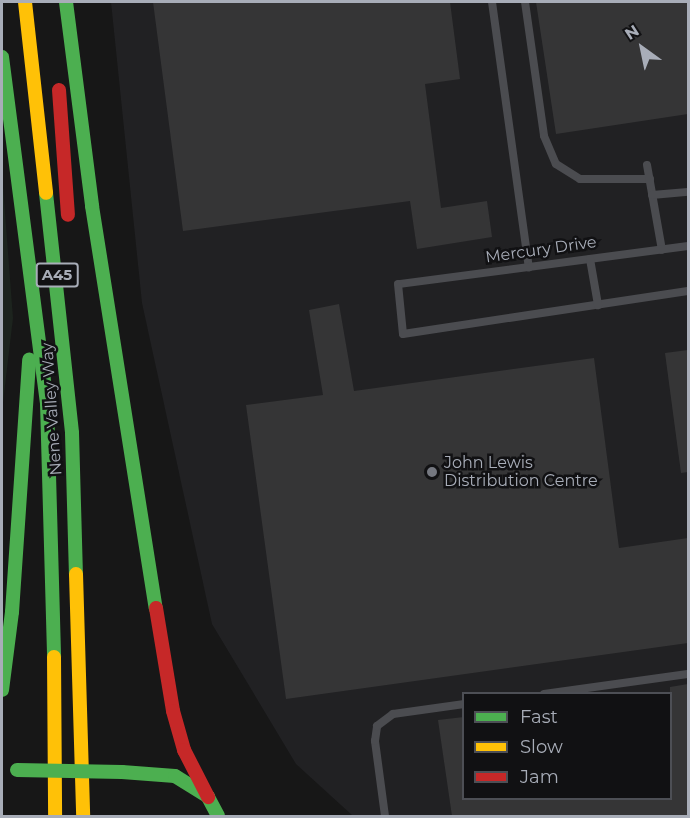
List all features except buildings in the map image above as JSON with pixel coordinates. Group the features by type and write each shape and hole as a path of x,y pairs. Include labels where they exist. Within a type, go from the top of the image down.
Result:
{"main road":[{"name":"Nene Valley Way","path":"25,2 61,311 78,550 83,816"},
{"path":"66,2 92,206 173,711 184,750 219,814"},
{"name":"Nene Valley Way","path":"2,57 32,302 47,403 54,544 55,816"},
{"path":"57,72 70,231"},
{"path":"2,690 12,612 32,302"},
{"path":"78,550 87,451 85,406"},
{"path":"2,771 122,772 175,776 208,797"}],"lane":[{"path":"492,2 529,267"},
{"path":"525,2 544,136 556,164 580,178 650,179"},
{"path":"647,165 662,249"},
{"path":"652,195 688,192"},
{"name":"Mercury Drive","path":"598,305 403,334 398,284 688,246"},
{"path":"590,259 598,305 688,291"},
{"path":"552,692 688,674"},
{"path":"385,816 375,741 377,726 393,714 462,704"}],"shaded area":[{"path":"111,2 688,2 688,816 353,816 296,764 212,624 142,303"},
{"path":"2,173 13,318 2,411"}],"traffic: fast":[{"path":"66,2 92,206 156,608"},
{"path":"2,57 47,403 54,657"},
{"path":"46,193 72,433 76,574"},
{"path":"2,690 12,612 29,360"},
{"path":"17,770 122,772"},
{"path":"122,772 175,776 208,797 218,816"}],"traffic: slow":[{"path":"25,2 46,193"},
{"path":"76,574 83,816"},
{"path":"54,657 55,816"}],"traffic: jam":[{"path":"59,90 68,215"},
{"path":"156,608 173,711 184,750 208,797"}],"place":[{"name":"John Lewis Distribution Centre","path":"432,472"}]}
